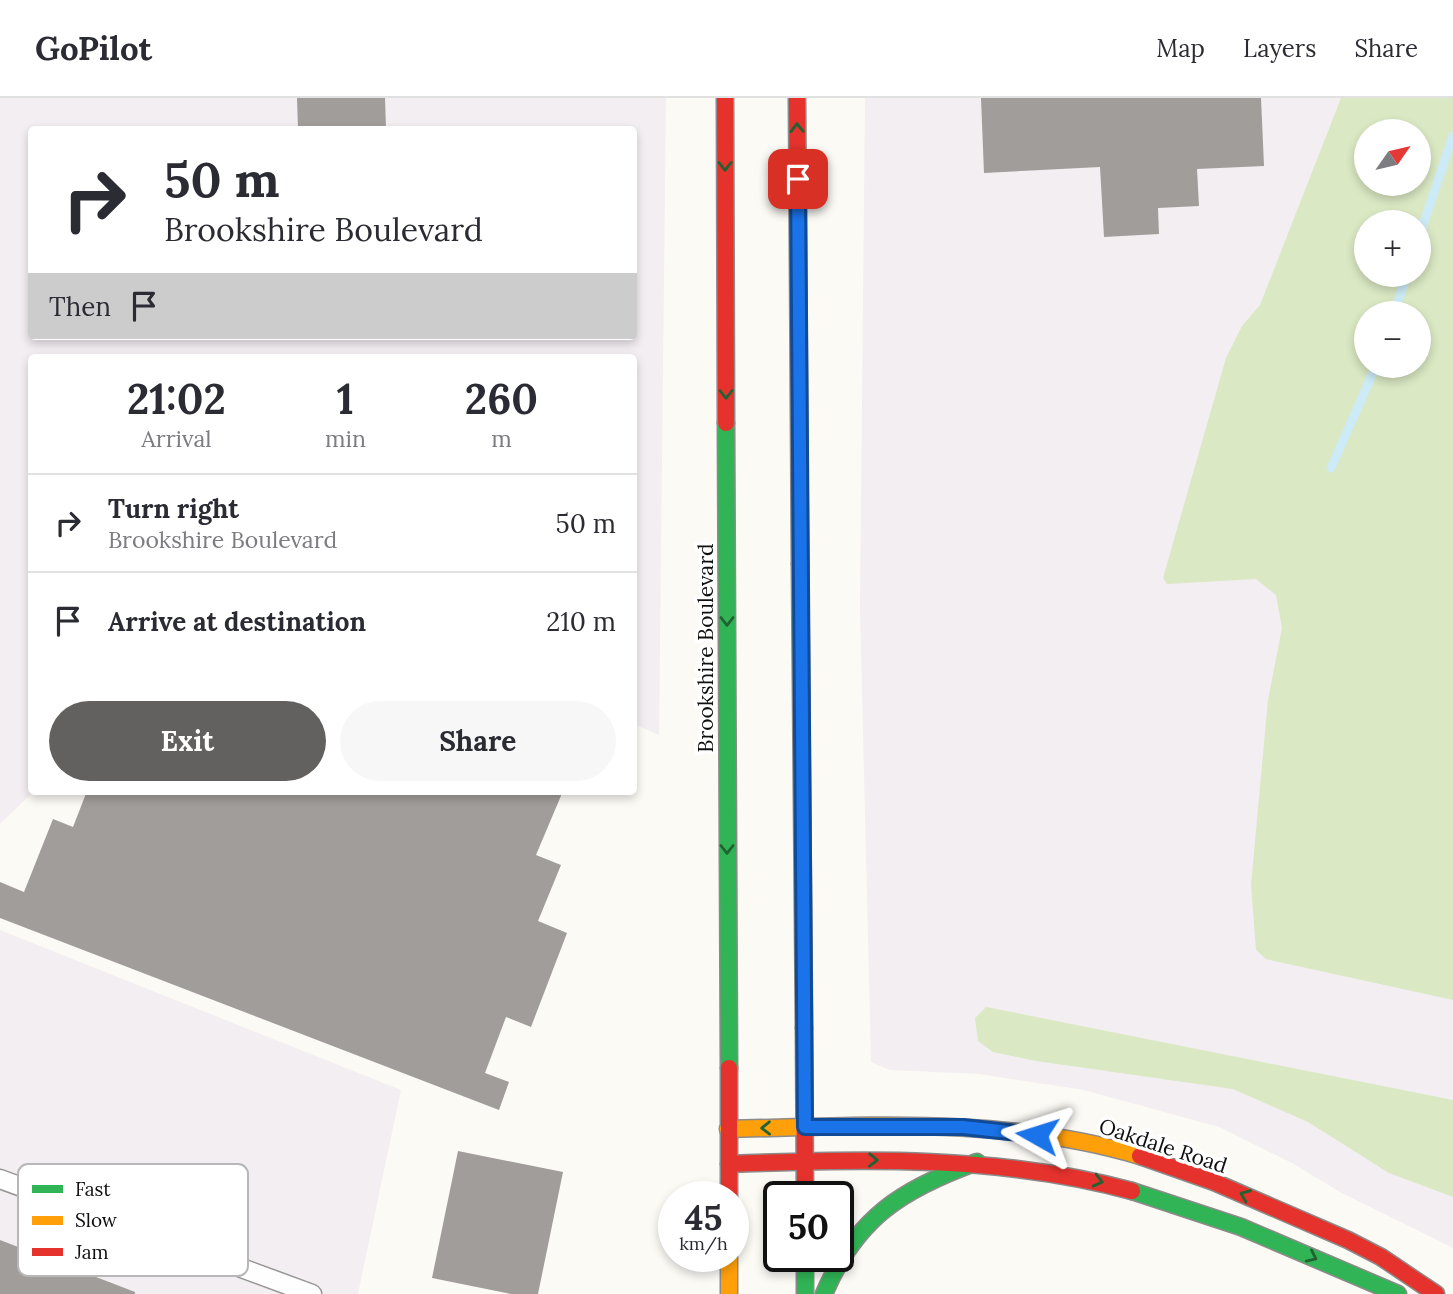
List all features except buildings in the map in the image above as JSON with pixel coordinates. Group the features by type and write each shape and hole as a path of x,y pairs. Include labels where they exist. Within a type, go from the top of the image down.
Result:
{"main road":[{"name":"Brookshire Boulevard","path":"725,98 729,1181"},
{"path":"797,98 804,1181"},
{"name":"Oakdale Road","path":"728,1129 963,1127 1061,1137 1199,1176 1284,1212 1392,1263 1436,1294"},
{"path":"729,1164 862,1160 977,1162 1060,1172 1157,1197 1288,1246 1398,1294"},
{"path":"824,1294 831,1274 849,1242 869,1222 917,1186 977,1162"},
{"path":"729,1272 729,1294"},
{"path":"805,1272 805,1294"}],"lane":[{"path":"0,1179 18,1186"},
{"path":"248,1270 312,1294"}],"shaded area":[{"path":"0,98 666,98 659,735 637,725 637,354 28,354 30,795 0,824"},
{"path":"865,98 1341,98 1234,373 1453,560 1453,1248 1340,1192 1292,1163 1219,1127 1084,1090 979,1074 890,1070 871,1062 860,608"},
{"path":"0,930 401,1090 358,1294 0,1294"}],"green space":[{"path":"1341,98 1453,98 1453,1000 1266,959 1256,950 1251,885 1268,700 1282,628 1276,595 1256,579 1167,584 1163,578 1226,358 1242,326 1260,305"},
{"path":"986,1007 1453,1100 1453,1197 1389,1173 1308,1122 1233,1089 1036,1061 993,1052 978,1041 975,1018"}],"waterway":[{"path":"1428,210 1453,136"},
{"path":"1398,301 1403,287"},
{"path":"1331,468 1371,378"}],"traffic: fast":[{"path":"726,423 729,1068"},
{"path":"800,564 804,1028"},
{"path":"824,1294 851,1245 884,1210 926,1183 977,1162"},
{"path":"1132,1191 1241,1227 1398,1294"},
{"path":"805,1272 805,1294"}],"traffic: slow":[{"path":"728,1129 884,1126 988,1129 1090,1143 1140,1156"},
{"path":"729,1272 729,1294"}],"traffic: jam":[{"path":"725,98 726,423"},
{"path":"797,98 800,564"},
{"path":"804,1028 805,1181"},
{"path":"729,1068 729,1181"},
{"path":"1140,1156 1214,1182 1348,1240 1381,1257 1436,1294"},
{"path":"729,1164 881,1161 982,1165 1082,1179 1132,1191"}],"route":[{"path":"798,179 805,1127 963,1127 1037,1135"}]}
